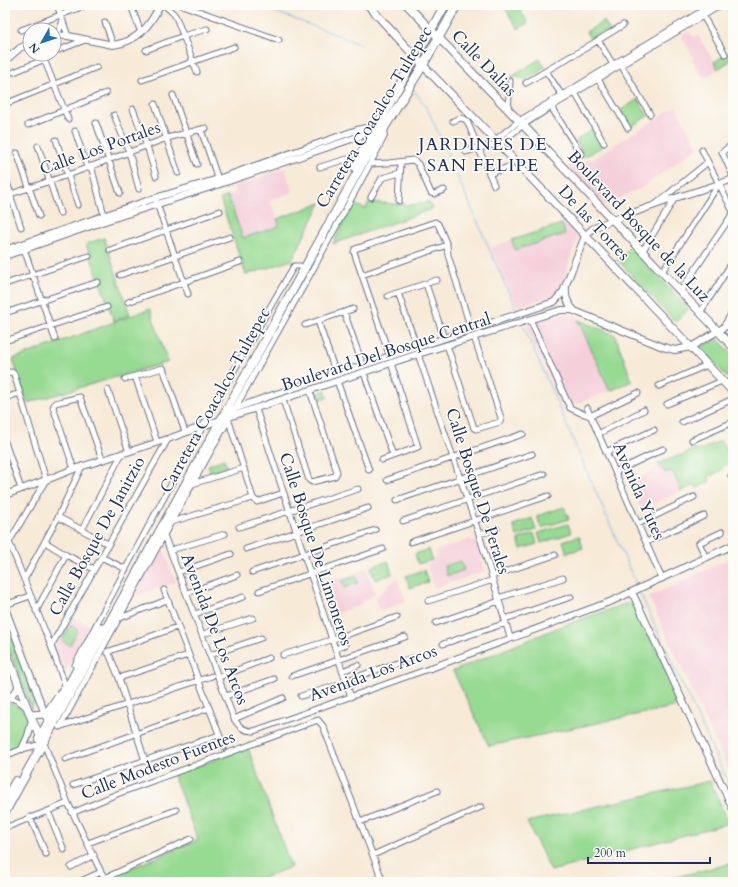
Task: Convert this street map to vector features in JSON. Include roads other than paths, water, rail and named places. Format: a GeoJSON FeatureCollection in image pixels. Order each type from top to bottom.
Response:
{"type":"FeatureCollection","features":[{"type":"Feature","properties":{"kind":"main road","name":"De las Torres"},"geometry":{"type":"LineString","coordinates":[[368,5],[495,143],[733,392]]}},
{"type":"Feature","properties":{"kind":"main road","name":"Calle Dalias"},"geometry":{"type":"LineString","coordinates":[[406,5],[521,123]]}},
{"type":"Feature","properties":{"kind":"main road","name":"Carretera Coacalco-Tultepec"},"geometry":{"type":"LineString","coordinates":[[5,800],[52,722],[362,164],[379,128],[445,5]]}},
{"type":"Feature","properties":{"kind":"main road","name":"Carretera Coacalco-Tultepec"},"geometry":{"type":"LineString","coordinates":[[52,722],[55,709],[220,419],[300,266],[357,162],[423,65],[457,5]]}},
{"type":"Feature","properties":{"kind":"main road","name":"Boulevard Bosque de la Luz"},"geometry":{"type":"LineString","coordinates":[[521,123],[700,313],[720,330],[733,347]]}},
{"type":"Feature","properties":{"kind":"main road"},"geometry":{"type":"LineString","coordinates":[[5,649],[40,742]]}},
{"type":"Feature","properties":{"kind":"main road"},"geometry":{"type":"LineString","coordinates":[[30,715],[52,722]]}},
{"type":"Feature","properties":{"kind":"main road","name":"Carretera Coacalco-Tultepec"},"geometry":{"type":"LineString","coordinates":[[5,812],[40,742]]}},
{"type":"Feature","properties":{"kind":"street"},"geometry":{"type":"LineString","coordinates":[[57,5],[68,36]]}},
{"type":"Feature","properties":{"kind":"street"},"geometry":{"type":"LineString","coordinates":[[21,30],[62,18],[87,5]]}},
{"type":"Feature","properties":{"kind":"street"},"geometry":{"type":"LineString","coordinates":[[131,5],[141,33]]}},
{"type":"Feature","properties":{"kind":"street"},"geometry":{"type":"LineString","coordinates":[[62,36],[113,45],[127,42],[146,28],[154,18],[160,5]]}},
{"type":"Feature","properties":{"kind":"street"},"geometry":{"type":"LineString","coordinates":[[164,5],[176,17],[197,72]]}},
{"type":"Feature","properties":{"kind":"street"},"geometry":{"type":"LineString","coordinates":[[182,5],[279,40]]}},
{"type":"Feature","properties":{"kind":"street"},"geometry":{"type":"LineString","coordinates":[[466,152],[495,143],[521,123],[710,7],[721,5]]}},
{"type":"Feature","properties":{"kind":"street"},"geometry":{"type":"LineString","coordinates":[[727,5],[733,14]]}},
{"type":"Feature","properties":{"kind":"street"},"geometry":{"type":"LineString","coordinates":[[521,123],[598,79],[614,66],[621,66],[703,16],[710,7]]}},
{"type":"Feature","properties":{"kind":"street"},"geometry":{"type":"LineString","coordinates":[[703,16],[725,54]]}},
{"type":"Feature","properties":{"kind":"street"},"geometry":{"type":"LineString","coordinates":[[60,22],[62,18]]}},
{"type":"Feature","properties":{"kind":"street"},"geometry":{"type":"LineString","coordinates":[[105,22],[113,45]]}},
{"type":"Feature","properties":{"kind":"street"},"geometry":{"type":"LineString","coordinates":[[526,83],[623,24]]}},
{"type":"Feature","properties":{"kind":"street"},"geometry":{"type":"LineString","coordinates":[[146,50],[183,36],[207,30]]}},
{"type":"Feature","properties":{"kind":"street"},"geometry":{"type":"LineString","coordinates":[[62,49],[86,40]]}},
{"type":"Feature","properties":{"kind":"street"},"geometry":{"type":"LineString","coordinates":[[598,40],[614,66]]}},
{"type":"Feature","properties":{"kind":"street"},"geometry":{"type":"LineString","coordinates":[[5,60],[22,47]]}},
{"type":"Feature","properties":{"kind":"street"},"geometry":{"type":"LineString","coordinates":[[142,80],[234,47]]}},
{"type":"Feature","properties":{"kind":"street"},"geometry":{"type":"LineString","coordinates":[[14,72],[33,62]]}},
{"type":"Feature","properties":{"kind":"street"},"geometry":{"type":"LineString","coordinates":[[46,62],[68,119]]}},
{"type":"Feature","properties":{"kind":"street"},"geometry":{"type":"LineString","coordinates":[[621,66],[650,114]]}},
{"type":"Feature","properties":{"kind":"street"},"geometry":{"type":"LineString","coordinates":[[10,102],[54,83],[97,67]]}},
{"type":"Feature","properties":{"kind":"street"},"geometry":{"type":"LineString","coordinates":[[546,71],[563,98]]}},
{"type":"Feature","properties":{"kind":"street"},"geometry":{"type":"LineString","coordinates":[[598,79],[628,128]]}},
{"type":"Feature","properties":{"kind":"street"},"geometry":{"type":"LineString","coordinates":[[508,110],[510,81]]}},
{"type":"Feature","properties":{"kind":"street"},"geometry":{"type":"LineString","coordinates":[[575,93],[604,143]]}},
{"type":"Feature","properties":{"kind":"street"},"geometry":{"type":"LineString","coordinates":[[28,125],[106,94]]}},
{"type":"Feature","properties":{"kind":"street"},"geometry":{"type":"LineString","coordinates":[[173,95],[197,164]]}},
{"type":"Feature","properties":{"kind":"street"},"geometry":{"type":"LineString","coordinates":[[155,104],[178,172]]}},
{"type":"Feature","properties":{"kind":"street"},"geometry":{"type":"LineString","coordinates":[[551,107],[581,154]]}},
{"type":"Feature","properties":{"kind":"street"},"geometry":{"type":"LineString","coordinates":[[133,109],[147,146],[156,176]]}},
{"type":"Feature","properties":{"kind":"street"},"geometry":{"type":"LineString","coordinates":[[114,115],[129,152],[139,188]]}},
{"type":"Feature","properties":{"kind":"street"},"geometry":{"type":"LineString","coordinates":[[453,121],[464,118],[494,184]]}},
{"type":"Feature","properties":{"kind":"street"},"geometry":{"type":"LineString","coordinates":[[96,123],[120,193]]}},
{"type":"Feature","properties":{"kind":"street"},"geometry":{"type":"LineString","coordinates":[[234,408],[312,271],[384,137],[379,128]]}},
{"type":"Feature","properties":{"kind":"street"},"geometry":{"type":"LineString","coordinates":[[196,188],[357,130],[379,128]]}},
{"type":"Feature","properties":{"kind":"street"},"geometry":{"type":"LineString","coordinates":[[5,250],[54,236],[379,128]]}},
{"type":"Feature","properties":{"kind":"street","name":"Calle Los Portales"},"geometry":{"type":"LineString","coordinates":[[9,195],[68,175],[167,138],[186,132],[203,129],[218,179]]}},
{"type":"Feature","properties":{"kind":"street"},"geometry":{"type":"LineString","coordinates":[[75,131],[89,167],[104,215]]}},
{"type":"Feature","properties":{"kind":"street"},"geometry":{"type":"LineString","coordinates":[[56,140],[78,205]]}},
{"type":"Feature","properties":{"kind":"street"},"geometry":{"type":"LineString","coordinates":[[733,144],[722,152],[733,176]]}},
{"type":"Feature","properties":{"kind":"street"},"geometry":{"type":"LineString","coordinates":[[38,146],[60,213]]}},
{"type":"Feature","properties":{"kind":"street"},"geometry":{"type":"LineString","coordinates":[[680,292],[733,213],[702,150]]}},
{"type":"Feature","properties":{"kind":"street"},"geometry":{"type":"LineString","coordinates":[[18,153],[39,216]]}},
{"type":"Feature","properties":{"kind":"street"},"geometry":{"type":"LineString","coordinates":[[320,167],[344,159],[357,162]]}},
{"type":"Feature","properties":{"kind":"street"},"geometry":{"type":"LineString","coordinates":[[370,164],[416,161],[432,194],[444,190]]}},
{"type":"Feature","properties":{"kind":"street"},"geometry":{"type":"LineString","coordinates":[[400,162],[400,201]]}},
{"type":"Feature","properties":{"kind":"street"},"geometry":{"type":"LineString","coordinates":[[654,205],[708,162]]}},
{"type":"Feature","properties":{"kind":"street"},"geometry":{"type":"LineString","coordinates":[[489,174],[508,167]]}},
{"type":"Feature","properties":{"kind":"street"},"geometry":{"type":"LineString","coordinates":[[371,197],[382,178],[400,173]]}},
{"type":"Feature","properties":{"kind":"street"},"geometry":{"type":"LineString","coordinates":[[5,177],[9,195],[21,227]]}},
{"type":"Feature","properties":{"kind":"street"},"geometry":{"type":"LineString","coordinates":[[733,179],[654,205],[592,229],[585,236],[566,284],[565,293],[567,301],[578,313],[663,348],[675,350],[691,347],[733,322]]}},
{"type":"Feature","properties":{"kind":"street"},"geometry":{"type":"LineString","coordinates":[[662,272],[719,184]]}},
{"type":"Feature","properties":{"kind":"street"},"geometry":{"type":"LineString","coordinates":[[642,252],[675,198]]}},
{"type":"Feature","properties":{"kind":"street"},"geometry":{"type":"LineString","coordinates":[[54,236],[104,215],[156,201]]}},
{"type":"Feature","properties":{"kind":"street"},"geometry":{"type":"LineString","coordinates":[[156,201],[188,294]]}},
{"type":"Feature","properties":{"kind":"street"},"geometry":{"type":"LineString","coordinates":[[110,250],[220,211]]}},
{"type":"Feature","properties":{"kind":"street"},"geometry":{"type":"LineString","coordinates":[[382,460],[418,447],[391,360],[354,250],[437,222],[447,245],[448,255],[471,329]]}},
{"type":"Feature","properties":{"kind":"street"},"geometry":{"type":"LineString","coordinates":[[120,275],[230,237]]}},
{"type":"Feature","properties":{"kind":"street"},"geometry":{"type":"LineString","coordinates":[[362,275],[447,245]]}},
{"type":"Feature","properties":{"kind":"street"},"geometry":{"type":"LineString","coordinates":[[5,256],[23,246]]}},
{"type":"Feature","properties":{"kind":"street"},"geometry":{"type":"LineString","coordinates":[[23,246],[55,339]]}},
{"type":"Feature","properties":{"kind":"street"},"geometry":{"type":"LineString","coordinates":[[5,284],[89,256]]}},
{"type":"Feature","properties":{"kind":"street"},"geometry":{"type":"LineString","coordinates":[[700,313],[733,261]]}},
{"type":"Feature","properties":{"kind":"street"},"geometry":{"type":"LineString","coordinates":[[128,302],[240,262]]}},
{"type":"Feature","properties":{"kind":"street"},"geometry":{"type":"LineString","coordinates":[[52,722],[65,685],[203,427],[294,266],[300,266]]}},
{"type":"Feature","properties":{"kind":"street"},"geometry":{"type":"LineString","coordinates":[[388,296],[437,280]]}},
{"type":"Feature","properties":{"kind":"street"},"geometry":{"type":"LineString","coordinates":[[5,313],[98,282]]}},
{"type":"Feature","properties":{"kind":"street"},"geometry":{"type":"LineString","coordinates":[[426,284],[444,338]]}},
{"type":"Feature","properties":{"kind":"street","name":"Boulevard Del Bosque Central"},"geometry":{"type":"LineString","coordinates":[[418,351],[444,338],[554,302],[563,292],[566,284]]}},
{"type":"Feature","properties":{"kind":"street","name":"Calle Bosque De Perales"},"geometry":{"type":"LineString","coordinates":[[398,293],[479,534],[510,638]]}},
{"type":"Feature","properties":{"kind":"street"},"geometry":{"type":"LineString","coordinates":[[5,341],[107,307]]}},
{"type":"Feature","properties":{"kind":"street"},"geometry":{"type":"LineString","coordinates":[[306,325],[354,309]]}},
{"type":"Feature","properties":{"kind":"street","name":"Boulevard Del Bosque Central"},"geometry":{"type":"LineString","coordinates":[[220,419],[234,408],[377,361],[391,360],[418,351],[447,345],[561,310],[572,310],[578,313]]}},
{"type":"Feature","properties":{"kind":"street"},"geometry":{"type":"LineString","coordinates":[[720,330],[733,311]]}},
{"type":"Feature","properties":{"kind":"street"},"geometry":{"type":"LineString","coordinates":[[344,312],[363,366]]}},
{"type":"Feature","properties":{"kind":"street"},"geometry":{"type":"LineString","coordinates":[[528,319],[570,408],[590,416],[638,393]]}},
{"type":"Feature","properties":{"kind":"street"},"geometry":{"type":"LineString","coordinates":[[318,321],[336,374]]}},
{"type":"Feature","properties":{"kind":"street"},"geometry":{"type":"LineString","coordinates":[[482,326],[484,333]]}},
{"type":"Feature","properties":{"kind":"street"},"geometry":{"type":"LineString","coordinates":[[447,345],[474,428],[476,429],[500,422],[501,418],[474,337]]}},
{"type":"Feature","properties":{"kind":"street","name":"Boulevard Del Bosque Central"},"geometry":{"type":"LineString","coordinates":[[5,494],[82,466],[203,427],[220,419],[256,409],[379,368],[391,360]]}},
{"type":"Feature","properties":{"kind":"street"},"geometry":{"type":"LineString","coordinates":[[377,361],[379,368]]}},
{"type":"Feature","properties":{"kind":"street"},"geometry":{"type":"LineString","coordinates":[[659,386],[707,365]]}},
{"type":"Feature","properties":{"kind":"street"},"geometry":{"type":"LineString","coordinates":[[125,380],[163,368],[185,432]]}},
{"type":"Feature","properties":{"kind":"street"},"geometry":{"type":"LineString","coordinates":[[5,373],[12,372],[14,374],[46,480],[9,542]]}},
{"type":"Feature","properties":{"kind":"street"},"geometry":{"type":"LineString","coordinates":[[364,373],[393,456]]}},
{"type":"Feature","properties":{"kind":"street"},"geometry":{"type":"LineString","coordinates":[[135,376],[157,442]]}},
{"type":"Feature","properties":{"kind":"street"},"geometry":{"type":"LineString","coordinates":[[337,381],[369,470]]}},
{"type":"Feature","properties":{"kind":"street"},"geometry":{"type":"LineString","coordinates":[[667,404],[722,381]]}},
{"type":"Feature","properties":{"kind":"street"},"geometry":{"type":"LineString","coordinates":[[82,530],[125,453],[108,390]]}},
{"type":"Feature","properties":{"kind":"street"},"geometry":{"type":"LineString","coordinates":[[283,400],[309,480],[312,482],[335,476],[337,472],[310,391]]}},
{"type":"Feature","properties":{"kind":"street"},"geometry":{"type":"LineString","coordinates":[[5,398],[20,393]]}},
{"type":"Feature","properties":{"kind":"street"},"geometry":{"type":"LineString","coordinates":[[74,469],[53,407],[55,403],[80,397],[102,460]]}},
{"type":"Feature","properties":{"kind":"street"},"geometry":{"type":"LineString","coordinates":[[267,397],[269,404]]}},
{"type":"Feature","properties":{"kind":"street"},"geometry":{"type":"LineString","coordinates":[[682,422],[733,399]]}},
{"type":"Feature","properties":{"kind":"street","name":"Avenida Yutes"},"geometry":{"type":"LineString","coordinates":[[587,408],[662,579]]}},
{"type":"Feature","properties":{"kind":"street","name":"Calle Bosque De Limoneros"},"geometry":{"type":"LineString","coordinates":[[256,409],[351,697]]}},
{"type":"Feature","properties":{"kind":"street"},"geometry":{"type":"LineString","coordinates":[[598,434],[644,410]]}},
{"type":"Feature","properties":{"kind":"street"},"geometry":{"type":"LineString","coordinates":[[220,419],[244,468],[253,498],[257,502],[283,493]]}},
{"type":"Feature","properties":{"kind":"street"},"geometry":{"type":"LineString","coordinates":[[52,722],[100,653],[120,618],[170,522],[192,484],[220,419]]}},
{"type":"Feature","properties":{"kind":"street"},"geometry":{"type":"LineString","coordinates":[[692,440],[733,422]]}},
{"type":"Feature","properties":{"kind":"street"},"geometry":{"type":"LineString","coordinates":[[606,452],[654,430]]}},
{"type":"Feature","properties":{"kind":"street"},"geometry":{"type":"LineString","coordinates":[[387,480],[523,434]]}},
{"type":"Feature","properties":{"kind":"street","name":"Calle Bosque De Janitzio"},"geometry":{"type":"LineString","coordinates":[[51,646],[168,439]]}},
{"type":"Feature","properties":{"kind":"street"},"geometry":{"type":"LineString","coordinates":[[5,442],[21,489]]}},
{"type":"Feature","properties":{"kind":"street"},"geometry":{"type":"LineString","coordinates":[[615,472],[663,449]]}},
{"type":"Feature","properties":{"kind":"street"},"geometry":{"type":"LineString","coordinates":[[397,500],[532,454]]}},
{"type":"Feature","properties":{"kind":"street"},"geometry":{"type":"LineString","coordinates":[[24,580],[58,517],[82,466]]}},
{"type":"Feature","properties":{"kind":"street"},"geometry":{"type":"LineString","coordinates":[[192,484],[244,468]]}},
{"type":"Feature","properties":{"kind":"street"},"geometry":{"type":"LineString","coordinates":[[403,522],[544,474]]}},
{"type":"Feature","properties":{"kind":"street"},"geometry":{"type":"LineString","coordinates":[[239,527],[358,489]]}},
{"type":"Feature","properties":{"kind":"street"},"geometry":{"type":"LineString","coordinates":[[411,542],[548,496]]}},
{"type":"Feature","properties":{"kind":"street"},"geometry":{"type":"LineString","coordinates":[[638,524],[694,497]]}},
{"type":"Feature","properties":{"kind":"street"},"geometry":{"type":"LineString","coordinates":[[170,522],[253,498]]}},
{"type":"Feature","properties":{"kind":"street"},"geometry":{"type":"LineString","coordinates":[[246,549],[368,508]]}},
{"type":"Feature","properties":{"kind":"street"},"geometry":{"type":"LineString","coordinates":[[646,542],[704,516]]}},
{"type":"Feature","properties":{"kind":"street"},"geometry":{"type":"LineString","coordinates":[[58,517],[108,544]]}},
{"type":"Feature","properties":{"kind":"street"},"geometry":{"type":"LineString","coordinates":[[479,534],[497,529]]}},
{"type":"Feature","properties":{"kind":"street"},"geometry":{"type":"LineString","coordinates":[[252,572],[375,530]]}},
{"type":"Feature","properties":{"kind":"street"},"geometry":{"type":"LineString","coordinates":[[5,532],[51,646],[65,685]]}},
{"type":"Feature","properties":{"kind":"street"},"geometry":{"type":"LineString","coordinates":[[706,558],[699,543],[722,532]]}},
{"type":"Feature","properties":{"kind":"street"},"geometry":{"type":"LineString","coordinates":[[171,550],[226,534]]}},
{"type":"Feature","properties":{"kind":"street","name":"Avenida De Los Arcos"},"geometry":{"type":"LineString","coordinates":[[164,535],[171,550],[234,719],[244,730]]}},
{"type":"Feature","properties":{"kind":"street"},"geometry":{"type":"LineString","coordinates":[[44,542],[94,569]]}},
{"type":"Feature","properties":{"kind":"street","name":"Avenida Los Arcos"},"geometry":{"type":"LineString","coordinates":[[244,730],[254,731],[351,697],[612,601],[733,545]]}},
{"type":"Feature","properties":{"kind":"street"},"geometry":{"type":"LineString","coordinates":[[259,592],[383,550]]}},
{"type":"Feature","properties":{"kind":"street"},"geometry":{"type":"LineString","coordinates":[[179,572],[231,554]]}},
{"type":"Feature","properties":{"kind":"street"},"geometry":{"type":"LineString","coordinates":[[36,611],[66,555]]}},
{"type":"Feature","properties":{"kind":"street"},"geometry":{"type":"LineString","coordinates":[[428,602],[555,555]]}},
{"type":"Feature","properties":{"kind":"street"},"geometry":{"type":"LineString","coordinates":[[101,557],[126,569]]}},
{"type":"Feature","properties":{"kind":"street"},"geometry":{"type":"LineString","coordinates":[[187,593],[237,575]]}},
{"type":"Feature","properties":{"kind":"street"},"geometry":{"type":"LineString","coordinates":[[436,623],[499,599],[563,578]]}},
{"type":"Feature","properties":{"kind":"street"},"geometry":{"type":"LineString","coordinates":[[164,590],[224,747]]}},
{"type":"Feature","properties":{"kind":"street"},"geometry":{"type":"LineString","coordinates":[[633,591],[733,809]]}},
{"type":"Feature","properties":{"kind":"street"},"geometry":{"type":"LineString","coordinates":[[30,596],[5,606],[52,722]]}},
{"type":"Feature","properties":{"kind":"street"},"geometry":{"type":"LineString","coordinates":[[195,614],[243,597]]}},
{"type":"Feature","properties":{"kind":"street"},"geometry":{"type":"LineString","coordinates":[[443,644],[571,597]]}},
{"type":"Feature","properties":{"kind":"street"},"geometry":{"type":"LineString","coordinates":[[120,618],[167,600]]}},
{"type":"Feature","properties":{"kind":"street"},"geometry":{"type":"LineString","coordinates":[[283,655],[332,640],[397,617]]}},
{"type":"Feature","properties":{"kind":"street"},"geometry":{"type":"LineString","coordinates":[[202,634],[253,618]]}},
{"type":"Feature","properties":{"kind":"street"},"geometry":{"type":"LineString","coordinates":[[100,653],[177,627]]}},
{"type":"Feature","properties":{"kind":"street"},"geometry":{"type":"LineString","coordinates":[[292,676],[405,637]]}},
{"type":"Feature","properties":{"kind":"street"},"geometry":{"type":"LineString","coordinates":[[210,655],[261,638]]}},
{"type":"Feature","properties":{"kind":"street"},"geometry":{"type":"LineString","coordinates":[[335,650],[345,645]]}},
{"type":"Feature","properties":{"kind":"street"},"geometry":{"type":"LineString","coordinates":[[108,651],[119,678],[145,761]]}},
{"type":"Feature","properties":{"kind":"street"},"geometry":{"type":"LineString","coordinates":[[119,678],[188,655]]}},
{"type":"Feature","properties":{"kind":"street"},"geometry":{"type":"LineString","coordinates":[[218,677],[268,658]]}},
{"type":"Feature","properties":{"kind":"street"},"geometry":{"type":"LineString","coordinates":[[301,696],[411,658]]}},
{"type":"Feature","properties":{"kind":"street"},"geometry":{"type":"LineString","coordinates":[[342,671],[358,665]]}},
{"type":"Feature","properties":{"kind":"street"},"geometry":{"type":"LineString","coordinates":[[52,722],[127,705],[212,676]]}},
{"type":"Feature","properties":{"kind":"street"},"geometry":{"type":"LineString","coordinates":[[226,696],[274,679]]}},
{"type":"Feature","properties":{"kind":"street"},"geometry":{"type":"LineString","coordinates":[[6,699],[17,689],[18,682]]}},
{"type":"Feature","properties":{"kind":"street"},"geometry":{"type":"LineString","coordinates":[[234,719],[284,698]]}},
{"type":"Feature","properties":{"kind":"street"},"geometry":{"type":"LineString","coordinates":[[6,699],[16,700],[30,715],[28,736],[22,749]]}},
{"type":"Feature","properties":{"kind":"street"},"geometry":{"type":"LineString","coordinates":[[65,758],[209,708]]}},
{"type":"Feature","properties":{"kind":"street","name":"Calle Modesto Fuentes"},"geometry":{"type":"LineString","coordinates":[[72,813],[117,794],[316,720],[320,721],[323,726],[360,822]]}},
{"type":"Feature","properties":{"kind":"street"},"geometry":{"type":"LineString","coordinates":[[73,785],[219,735]]}},
{"type":"Feature","properties":{"kind":"street"},"geometry":{"type":"LineString","coordinates":[[5,756],[40,742],[72,813],[106,880],[191,839]]}},
{"type":"Feature","properties":{"kind":"street"},"geometry":{"type":"LineString","coordinates":[[383,882],[360,822],[437,791]]}},
{"type":"Feature","properties":{"kind":"street","name":"Calle Modesto Fuentes"},"geometry":{"type":"LineString","coordinates":[[5,826],[10,826],[30,817],[68,804]]}},
{"type":"Feature","properties":{"kind":"street"},"geometry":{"type":"LineString","coordinates":[[373,855],[481,807]]}},
{"type":"Feature","properties":{"kind":"street"},"geometry":{"type":"LineString","coordinates":[[88,843],[176,810]]}},
{"type":"Feature","properties":{"kind":"street"},"geometry":{"type":"LineString","coordinates":[[48,811],[64,850]]}},
{"type":"Feature","properties":{"kind":"street"},"geometry":{"type":"LineString","coordinates":[[30,817],[46,854]]}},
{"type":"Feature","properties":{"kind":"street"},"geometry":{"type":"LineString","coordinates":[[71,867],[94,855]]}},
{"type":"Feature","properties":{"kind":"street"},"geometry":{"type":"LineString","coordinates":[[81,881],[102,872]]}},
{"type":"Feature","properties":{"kind":"waterway"},"geometry":{"type":"LineString","coordinates":[[257,5],[360,45]]}},
{"type":"Feature","properties":{"kind":"waterway"},"geometry":{"type":"LineString","coordinates":[[413,89],[428,110],[517,311]]}},
{"type":"Feature","properties":{"kind":"waterway"},"geometry":{"type":"LineString","coordinates":[[523,325],[637,586]]}},
{"type":"Feature","properties":{"kind":"waterway"},"geometry":{"type":"LineString","coordinates":[[639,591],[733,793]]}},
{"type":"Feature","properties":{"kind":"district","name":"JARDINES DE SAN FELIPE"},"geometry":{"type":"Point","coordinates":[483,154]}}]}
